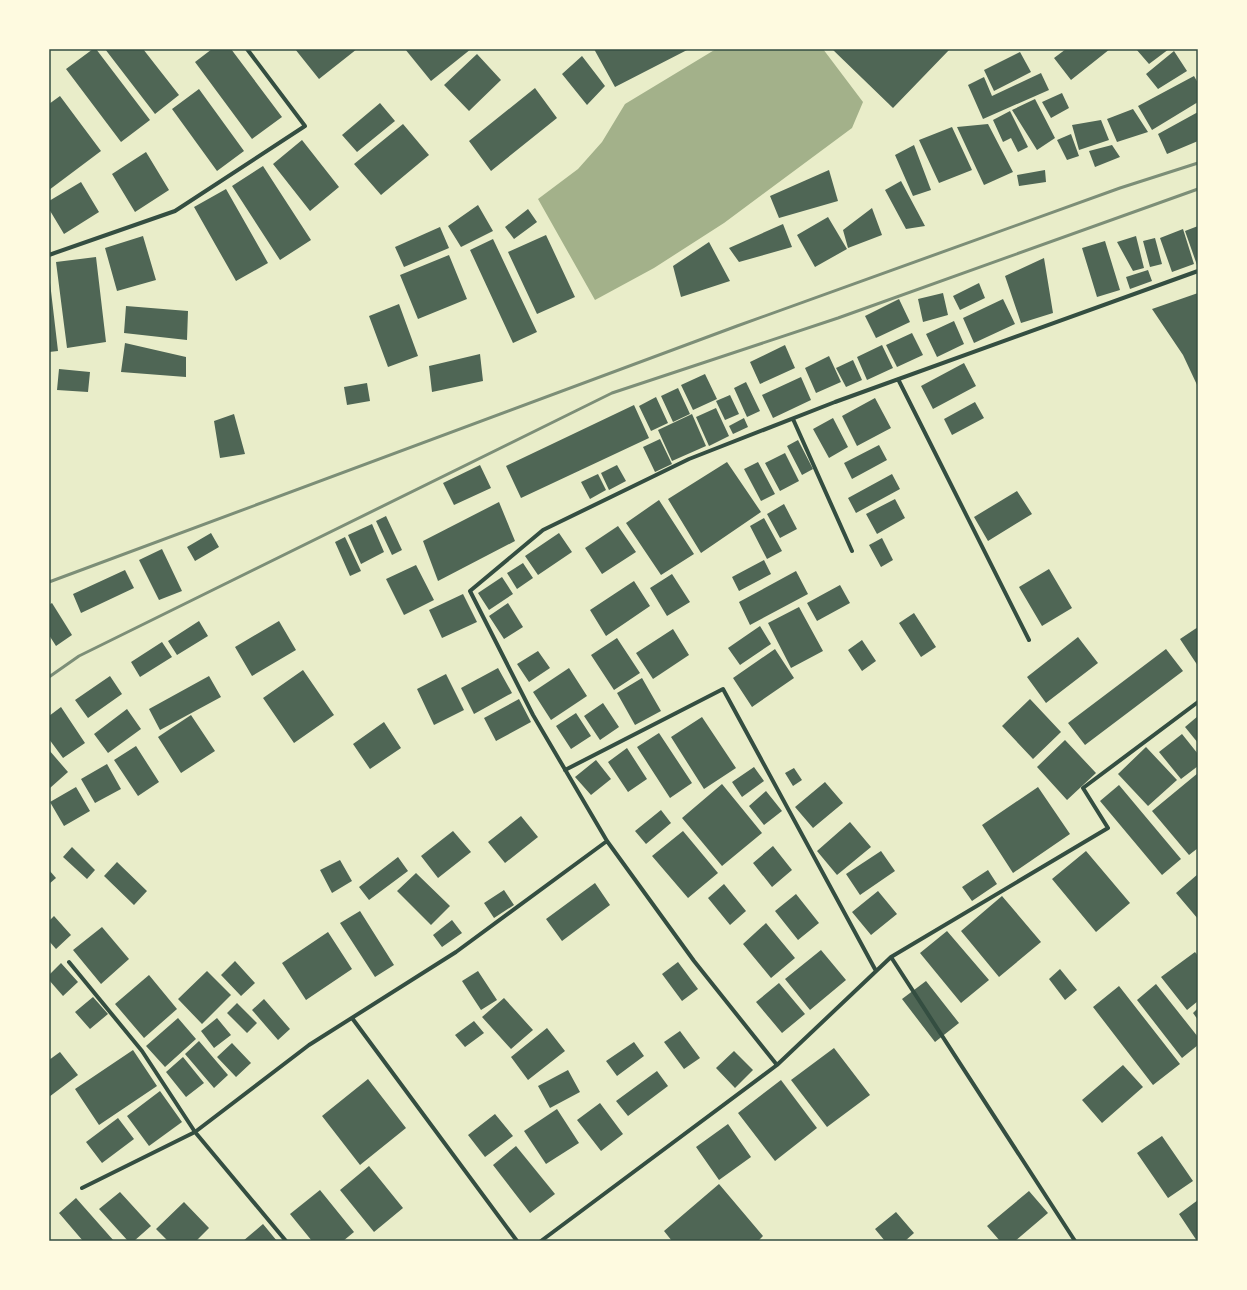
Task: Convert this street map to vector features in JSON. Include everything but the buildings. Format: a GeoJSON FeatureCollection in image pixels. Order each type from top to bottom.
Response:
{"type":"FeatureCollection","features":[{"type":"Feature","properties":{"kind":"street"},"geometry":{"type":"LineString","coordinates":[[49,255],[175,211],[305,126],[247,49]]}},
{"type":"Feature","properties":{"kind":"street"},"geometry":{"type":"LineString","coordinates":[[777,1065],[694,961],[607,841],[533,715],[470,591],[543,530],[689,459],[898,379],[1198,271]]}},
{"type":"Feature","properties":{"kind":"street"},"geometry":{"type":"LineString","coordinates":[[898,379],[1029,640]]}},
{"type":"Feature","properties":{"kind":"street"},"geometry":{"type":"LineString","coordinates":[[793,419],[852,551]]}},
{"type":"Feature","properties":{"kind":"street"},"geometry":{"type":"LineString","coordinates":[[565,770],[723,689],[876,972]]}},
{"type":"Feature","properties":{"kind":"street"},"geometry":{"type":"LineString","coordinates":[[541,1241],[777,1065],[891,957],[1108,828],[1083,788],[1198,702]]}},
{"type":"Feature","properties":{"kind":"street"},"geometry":{"type":"LineString","coordinates":[[82,1188],[195,1132],[309,1045],[456,952],[607,841]]}},
{"type":"Feature","properties":{"kind":"street"},"geometry":{"type":"LineString","coordinates":[[891,957],[1075,1241]]}},
{"type":"Feature","properties":{"kind":"street"},"geometry":{"type":"LineString","coordinates":[[69,962],[142,1051],[195,1132],[286,1241]]}},
{"type":"Feature","properties":{"kind":"street"},"geometry":{"type":"LineString","coordinates":[[352,1018],[517,1241]]}},
{"type":"Feature","properties":{"kind":"shaded area"},"geometry":{"type":"Polygon","coordinates":[[[716,49],[823,49],[863,102],[852,128],[724,223],[654,268],[595,300],[538,199],[578,169],[602,142],[625,104],[716,49]]]}},
{"type":"Feature","properties":{"kind":"railway"},"geometry":{"type":"LineString","coordinates":[[49,582],[737,326],[1120,188],[1198,163]]}},
{"type":"Feature","properties":{"kind":"railway"},"geometry":{"type":"LineString","coordinates":[[49,677],[79,656],[612,393],[838,318],[1198,189]]}}]}
